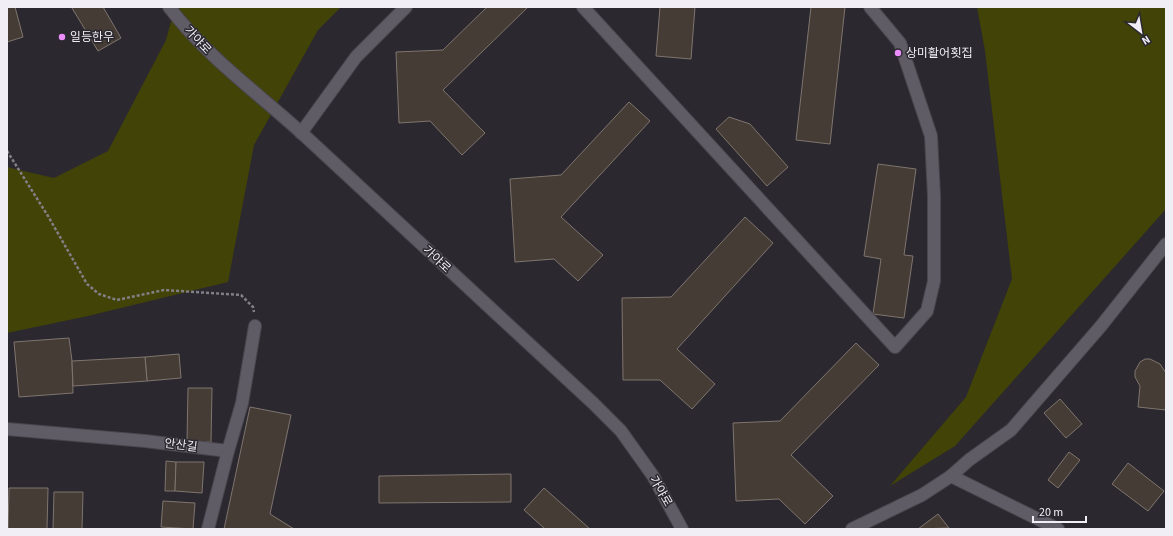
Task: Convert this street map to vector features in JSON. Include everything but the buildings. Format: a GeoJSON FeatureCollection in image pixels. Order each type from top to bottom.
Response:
{"type":"FeatureCollection","features":[{"type":"Feature","properties":{"kind":"street","name":"가야로"},"geometry":{"type":"LineString","coordinates":[[170,7],[183,26],[213,57],[301,133],[593,402],[621,431],[653,476],[682,529]]}},
{"type":"Feature","properties":{"kind":"street"},"geometry":{"type":"LineString","coordinates":[[301,133],[356,57],[406,7]]}},
{"type":"Feature","properties":{"kind":"street"},"geometry":{"type":"LineString","coordinates":[[583,7],[895,347],[927,311],[934,281],[934,196],[931,136],[900,43],[870,7]]}},
{"type":"Feature","properties":{"kind":"street"},"geometry":{"type":"LineString","coordinates":[[852,529],[922,495],[951,476],[969,460],[1011,430],[1101,326],[1166,244]]}},
{"type":"Feature","properties":{"kind":"street"},"geometry":{"type":"LineString","coordinates":[[208,529],[242,403],[255,326]]}},
{"type":"Feature","properties":{"kind":"street","name":"안산길"},"geometry":{"type":"LineString","coordinates":[[7,429],[145,441],[228,451]]}},
{"type":"Feature","properties":{"kind":"street"},"geometry":{"type":"LineString","coordinates":[[951,476],[1058,529]]}},
{"type":"Feature","properties":{"kind":"street"},"geometry":{"type":"LineString","coordinates":[[867,522],[879,529]]}},
{"type":"Feature","properties":{"kind":"path"},"geometry":{"type":"LineString","coordinates":[[7,151],[48,216],[87,284],[99,294],[118,300],[164,290],[241,295],[253,307],[255,326]]}},
{"type":"Feature","properties":{"kind":"shaded area"},"geometry":{"type":"Polygon","coordinates":[[[175,7],[341,7],[318,30],[254,145],[228,282],[88,316],[7,333],[7,167],[54,178],[108,151],[166,40],[175,7]]]}},
{"type":"Feature","properties":{"kind":"shaded area"},"geometry":{"type":"Polygon","coordinates":[[[977,7],[1166,7],[1166,209],[955,446],[890,486],[966,397],[1012,279],[985,51],[977,7]]]}},
{"type":"Feature","properties":{"kind":"place","name":"일등한우"},"geometry":{"type":"Point","coordinates":[62,37]}},
{"type":"Feature","properties":{"kind":"place","name":"상미활어횟집"},"geometry":{"type":"Point","coordinates":[898,53]}}]}
